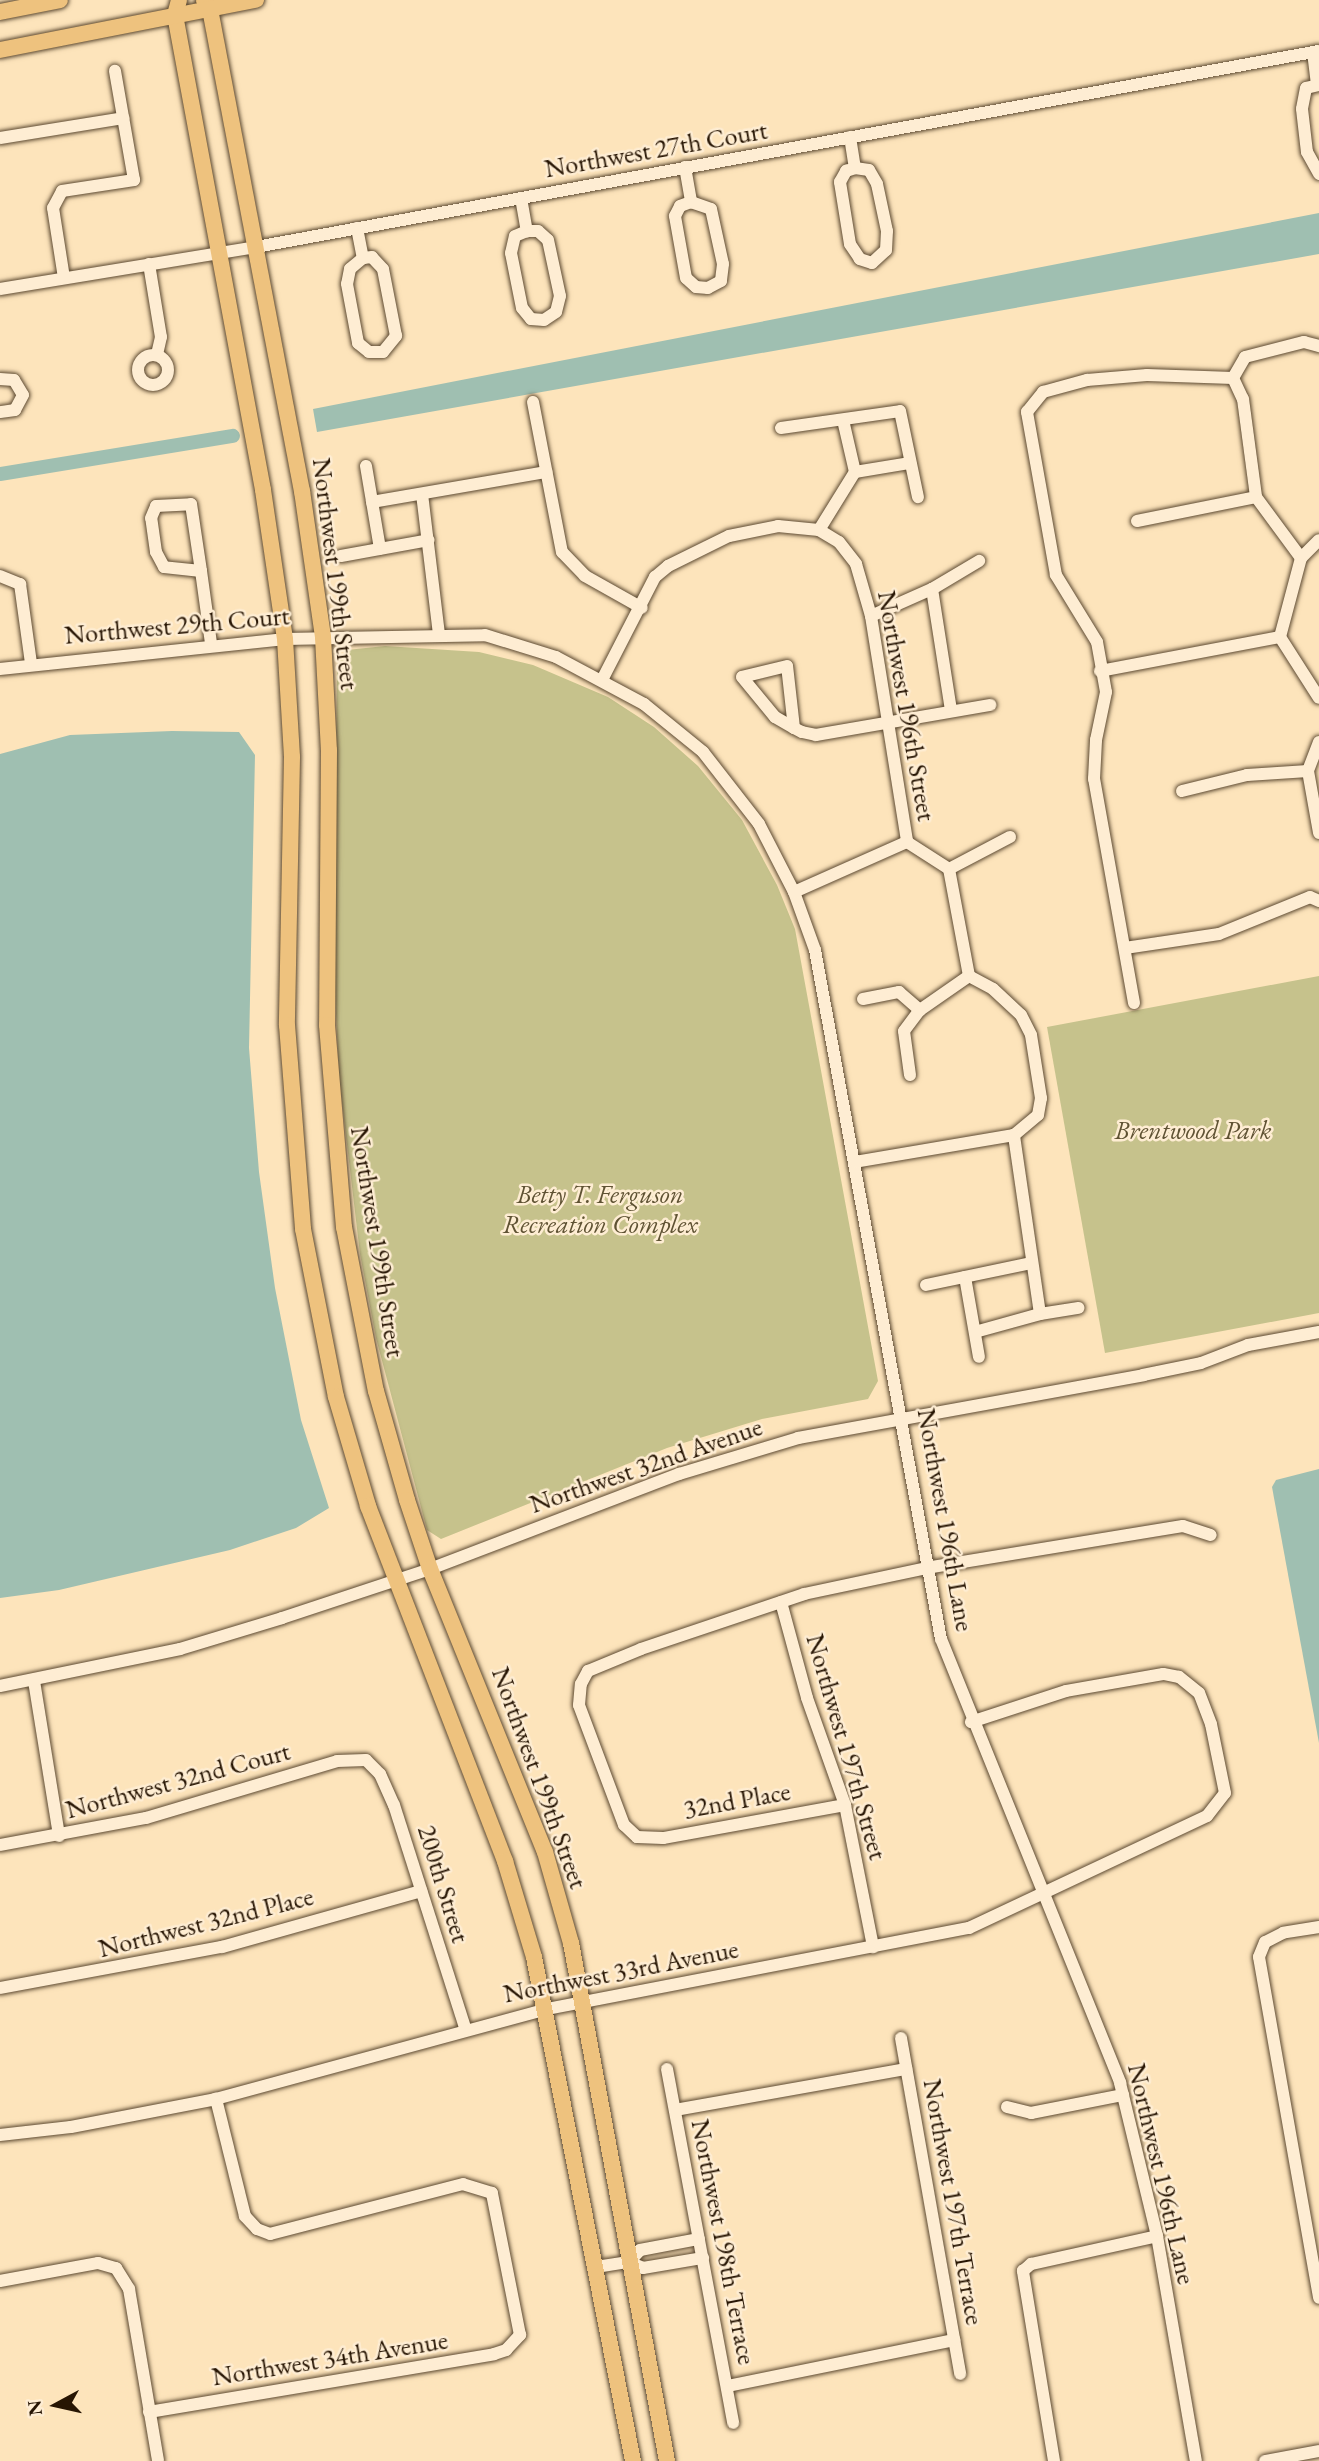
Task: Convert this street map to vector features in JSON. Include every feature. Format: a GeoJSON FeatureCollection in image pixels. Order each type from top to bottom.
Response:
{"type":"FeatureCollection","features":[{"type":"Feature","properties":{"kind":"main road"},"geometry":{"type":"LineString","coordinates":[[0,12],[60,0]]}},
{"type":"Feature","properties":{"kind":"main road"},"geometry":{"type":"LineString","coordinates":[[0,50],[177,7],[256,0]]}},
{"type":"Feature","properties":{"kind":"main road","name":"Northwest 199th Street"},"geometry":{"type":"LineString","coordinates":[[207,4],[302,491],[323,637],[329,750],[327,1025],[344,1227],[376,1391],[430,1569],[545,1852],[571,1943],[667,2461]]}},
{"type":"Feature","properties":{"kind":"main road"},"geometry":{"type":"LineString","coordinates":[[177,7],[285,639],[292,757],[287,1025],[303,1229],[336,1397],[394,1581],[505,1861],[547,2009],[633,2461]]}},
{"type":"Feature","properties":{"kind":"street","name":"Northwest 27th Court"},"geometry":{"type":"LineString","coordinates":[[0,289],[256,247],[1316,51]]}},
{"type":"Feature","properties":{"kind":"street"},"geometry":{"type":"LineString","coordinates":[[1316,51],[1318,85],[1306,88],[1302,109],[1307,152],[1319,174]]}},
{"type":"Feature","properties":{"kind":"street"},"geometry":{"type":"LineString","coordinates":[[64,278],[53,208],[62,191],[134,180],[115,71]]}},
{"type":"Feature","properties":{"kind":"street"},"geometry":{"type":"LineString","coordinates":[[0,138],[123,118]]}},
{"type":"Feature","properties":{"kind":"street"},"geometry":{"type":"LineString","coordinates":[[850,137],[855,168]]}},
{"type":"Feature","properties":{"kind":"street"},"geometry":{"type":"LineString","coordinates":[[685,167],[691,202]]}},
{"type":"Feature","properties":{"kind":"street"},"geometry":{"type":"LineString","coordinates":[[855,168],[873,175],[887,231],[886,250],[872,263],[853,252],[848,233],[840,183],[846,171],[855,168]]}},
{"type":"Feature","properties":{"kind":"street"},"geometry":{"type":"LineString","coordinates":[[521,198],[527,231]]}},
{"type":"Feature","properties":{"kind":"street"},"geometry":{"type":"LineString","coordinates":[[691,202],[711,209],[723,264],[721,281],[708,288],[691,284],[684,267],[676,216],[680,206],[691,202]]}},
{"type":"Feature","properties":{"kind":"street"},"geometry":{"type":"LineString","coordinates":[[357,228],[363,258]]}},
{"type":"Feature","properties":{"kind":"street"},"geometry":{"type":"LineString","coordinates":[[527,231],[538,231],[548,240],[560,296],[556,312],[544,320],[531,319],[522,308],[511,253],[515,236],[527,231]]}},
{"type":"Feature","properties":{"kind":"street"},"geometry":{"type":"LineString","coordinates":[[372,257],[383,269],[396,336],[383,352],[369,352],[358,343],[348,276],[354,261],[363,258],[372,257]]}},
{"type":"Feature","properties":{"kind":"street"},"geometry":{"type":"LineString","coordinates":[[149,264],[161,337],[157,355]]}},
{"type":"Feature","properties":{"kind":"street"},"geometry":{"type":"LineString","coordinates":[[1233,378],[1245,357],[1304,342],[1319,346]]}},
{"type":"Feature","properties":{"kind":"street"},"geometry":{"type":"LineString","coordinates":[[1134,1003],[1094,779],[1096,740],[1106,692],[1100,671],[1097,642],[1056,575],[1027,412],[1031,403],[1043,392],[1087,380],[1147,375],[1233,378]]}},
{"type":"Feature","properties":{"kind":"street"},"geometry":{"type":"LineString","coordinates":[[1233,378],[1243,399],[1256,497],[1301,558]]}},
{"type":"Feature","properties":{"kind":"street"},"geometry":{"type":"LineString","coordinates":[[0,379],[14,380],[23,395],[15,410],[0,412]]}},
{"type":"Feature","properties":{"kind":"street"},"geometry":{"type":"LineString","coordinates":[[533,402],[562,552],[585,576],[642,608]]}},
{"type":"Feature","properties":{"kind":"street"},"geometry":{"type":"LineString","coordinates":[[780,428],[900,411],[918,497]]}},
{"type":"Feature","properties":{"kind":"street"},"geometry":{"type":"LineString","coordinates":[[601,680],[642,608],[654,577],[668,566],[729,536],[778,526],[819,530],[855,472],[843,420]]}},
{"type":"Feature","properties":{"kind":"street"},"geometry":{"type":"LineString","coordinates":[[855,472],[911,463]]}},
{"type":"Feature","properties":{"kind":"street"},"geometry":{"type":"LineString","coordinates":[[366,466],[380,549]]}},
{"type":"Feature","properties":{"kind":"street"},"geometry":{"type":"LineString","coordinates":[[372,502],[545,472]]}},
{"type":"Feature","properties":{"kind":"street"},"geometry":{"type":"LineString","coordinates":[[422,494],[439,634]]}},
{"type":"Feature","properties":{"kind":"street"},"geometry":{"type":"LineString","coordinates":[[1137,521],[1256,497]]}},
{"type":"Feature","properties":{"kind":"street"},"geometry":{"type":"LineString","coordinates":[[201,571],[164,567],[156,551],[151,518],[156,506],[191,504],[201,571],[211,644]]}},
{"type":"Feature","properties":{"kind":"street","name":"Northwest 196th Street"},"geometry":{"type":"LineString","coordinates":[[819,530],[839,542],[856,564],[871,616],[907,842],[949,869]]}},
{"type":"Feature","properties":{"kind":"street"},"geometry":{"type":"LineString","coordinates":[[341,556],[429,540]]}},
{"type":"Feature","properties":{"kind":"street"},"geometry":{"type":"LineString","coordinates":[[1319,540],[1301,558],[1280,637],[1319,698]]}},
{"type":"Feature","properties":{"kind":"street"},"geometry":{"type":"LineString","coordinates":[[871,616],[932,589],[979,561]]}},
{"type":"Feature","properties":{"kind":"street"},"geometry":{"type":"LineString","coordinates":[[0,576],[20,584],[32,663]]}},
{"type":"Feature","properties":{"kind":"street"},"geometry":{"type":"LineString","coordinates":[[932,589],[951,711]]}},
{"type":"Feature","properties":{"kind":"street","name":"Northwest 29th Court"},"geometry":{"type":"LineString","coordinates":[[0,669],[32,663],[211,644],[439,634],[485,635],[556,657],[601,680]]}},
{"type":"Feature","properties":{"kind":"street"},"geometry":{"type":"LineString","coordinates":[[1100,671],[1280,637]]}},
{"type":"Feature","properties":{"kind":"street"},"geometry":{"type":"LineString","coordinates":[[794,728],[787,666],[742,677],[775,717],[794,728],[816,735],[990,705]]}},
{"type":"Feature","properties":{"kind":"street","name":"Northwest 196th Lane"},"geometry":{"type":"LineString","coordinates":[[601,680],[644,704],[702,752],[759,824],[794,892],[815,950],[904,1417],[926,1569],[941,1639],[971,1723],[1006,1792],[1123,2095],[1157,2236],[1196,2461]]}},
{"type":"Feature","properties":{"kind":"street"},"geometry":{"type":"LineString","coordinates":[[1319,742],[1308,771],[1319,833]]}},
{"type":"Feature","properties":{"kind":"street"},"geometry":{"type":"LineString","coordinates":[[1182,791],[1247,775],[1308,771]]}},
{"type":"Feature","properties":{"kind":"street"},"geometry":{"type":"LineString","coordinates":[[969,976],[949,869],[1010,837]]}},
{"type":"Feature","properties":{"kind":"street"},"geometry":{"type":"LineString","coordinates":[[794,892],[907,842]]}},
{"type":"Feature","properties":{"kind":"street"},"geometry":{"type":"LineString","coordinates":[[1125,948],[1219,934],[1310,897],[1319,901]]}},
{"type":"Feature","properties":{"kind":"street"},"geometry":{"type":"LineString","coordinates":[[910,1075],[904,1031],[920,1010],[969,976]]}},
{"type":"Feature","properties":{"kind":"street"},"geometry":{"type":"LineString","coordinates":[[855,1162],[1014,1135],[1038,1115],[1041,1098],[1031,1035],[1021,1015],[993,989],[969,976]]}},
{"type":"Feature","properties":{"kind":"street"},"geometry":{"type":"LineString","coordinates":[[863,999],[899,992],[920,1010]]}},
{"type":"Feature","properties":{"kind":"street"},"geometry":{"type":"LineString","coordinates":[[1014,1135],[1040,1314]]}},
{"type":"Feature","properties":{"kind":"street"},"geometry":{"type":"LineString","coordinates":[[926,1285],[1031,1263]]}},
{"type":"Feature","properties":{"kind":"street"},"geometry":{"type":"LineString","coordinates":[[965,1277],[979,1357]]}},
{"type":"Feature","properties":{"kind":"street"},"geometry":{"type":"LineString","coordinates":[[975,1332],[1040,1314],[1079,1308]]}},
{"type":"Feature","properties":{"kind":"street","name":"Northwest 32nd Avenue"},"geometry":{"type":"LineString","coordinates":[[0,1686],[180,1649],[430,1569],[736,1455],[904,1417],[1201,1363],[1248,1345],[1319,1332]]}},
{"type":"Feature","properties":{"kind":"street"},"geometry":{"type":"LineString","coordinates":[[781,1602],[926,1569],[1183,1526],[1212,1535]]}},
{"type":"Feature","properties":{"kind":"street","name":"32nd Place"},"geometry":{"type":"LineString","coordinates":[[781,1602],[741,1612],[588,1671],[580,1684],[584,1717],[624,1825],[637,1838],[663,1838],[845,1805]]}},
{"type":"Feature","properties":{"kind":"street","name":"Northwest 197th Street"},"geometry":{"type":"LineString","coordinates":[[781,1602],[807,1698],[845,1805],[873,1947]]}},
{"type":"Feature","properties":{"kind":"street","name":"Northwest 33rd Avenue"},"geometry":{"type":"LineString","coordinates":[[0,2135],[71,2127],[216,2099],[465,2028],[582,2001],[969,1928],[1207,1816],[1225,1793],[1211,1724],[1190,1683],[1163,1674],[1066,1691],[971,1723]]}},
{"type":"Feature","properties":{"kind":"street"},"geometry":{"type":"LineString","coordinates":[[34,1681],[59,1836]]}},
{"type":"Feature","properties":{"kind":"street","name":"Northwest 32nd Court"},"geometry":{"type":"LineString","coordinates":[[0,1845],[59,1836],[219,1799],[337,1761],[366,1760]]}},
{"type":"Feature","properties":{"kind":"street","name":"200th Street"},"geometry":{"type":"LineString","coordinates":[[366,1760],[380,1774],[394,1805],[465,2028]]}},
{"type":"Feature","properties":{"kind":"street","name":"Northwest 32nd Place"},"geometry":{"type":"LineString","coordinates":[[0,1988],[222,1947],[421,1891]]}},
{"type":"Feature","properties":{"kind":"street"},"geometry":{"type":"LineString","coordinates":[[1319,1927],[1283,1933],[1265,1942],[1258,1957],[1319,2298]]}},
{"type":"Feature","properties":{"kind":"street","name":"Northwest 197th Terrace"},"geometry":{"type":"LineString","coordinates":[[901,2038],[960,2374]]}},
{"type":"Feature","properties":{"kind":"street","name":"Northwest 198th Terrace"},"geometry":{"type":"LineString","coordinates":[[667,2069],[733,2423]]}},
{"type":"Feature","properties":{"kind":"street"},"geometry":{"type":"LineString","coordinates":[[675,2110],[906,2069]]}},
{"type":"Feature","properties":{"kind":"street"},"geometry":{"type":"LineString","coordinates":[[1006,2107],[1031,2113],[1123,2095]]}},
{"type":"Feature","properties":{"kind":"street","name":"Northwest 34th Avenue"},"geometry":{"type":"LineString","coordinates":[[149,2412],[494,2354],[514,2342],[521,2323],[497,2204],[485,2189],[463,2184],[288,2233],[270,2234],[257,2229],[245,2216],[216,2099]]}},
{"type":"Feature","properties":{"kind":"street"},"geometry":{"type":"LineString","coordinates":[[1054,2461],[1023,2271],[1031,2264],[1157,2236]]}},
{"type":"Feature","properties":{"kind":"street"},"geometry":{"type":"LineString","coordinates":[[629,2262],[640,2250],[699,2239]]}},
{"type":"Feature","properties":{"kind":"street"},"geometry":{"type":"LineString","coordinates":[[596,2267],[629,2262],[643,2268],[702,2258]]}},
{"type":"Feature","properties":{"kind":"street"},"geometry":{"type":"LineString","coordinates":[[0,2281],[98,2263],[116,2268],[129,2289],[158,2461]]}},
{"type":"Feature","properties":{"kind":"street"},"geometry":{"type":"LineString","coordinates":[[728,2386],[954,2340]]}},
{"type":"Feature","properties":{"kind":"street"},"geometry":{"type":"LineString","coordinates":[[1265,2461],[1319,2451]]}},
{"type":"Feature","properties":{"kind":"green space","name":"Betty T. Ferguson Recreation Complex"},"geometry":{"type":"Polygon","coordinates":[[[385,646],[479,652],[533,665],[608,697],[654,727],[698,766],[742,820],[777,885],[795,929],[878,1381],[868,1399],[762,1419],[667,1448],[441,1539],[427,1530],[376,1338],[360,1254],[339,1077],[334,971],[337,664],[347,650],[385,646]]]}},
{"type":"Feature","properties":{"kind":"green space","name":"Brentwood Park"},"geometry":{"type":"Polygon","coordinates":[[[1319,976],[1319,1313],[1105,1353],[1047,1027],[1319,976]]]}},
{"type":"Feature","properties":{"kind":"shaded area"},"geometry":{"type":"Polygon","coordinates":[[[1319,213],[1319,254],[317,432],[313,409],[1319,213]]]}},
{"type":"Feature","properties":{"kind":"shaded area"},"geometry":{"type":"Polygon","coordinates":[[[172,731],[239,732],[255,755],[249,1048],[259,1172],[275,1288],[301,1420],[329,1508],[296,1528],[230,1550],[59,1590],[0,1598],[0,754],[70,735],[172,731]]]}},
{"type":"Feature","properties":{"kind":"shaded area"},"geometry":{"type":"Polygon","coordinates":[[[1319,1469],[1319,1743],[1272,1487],[1276,1480],[1319,1469]]]}},
{"type":"Feature","properties":{"kind":"waterway"},"geometry":{"type":"LineString","coordinates":[[0,474],[233,436]]}}]}
